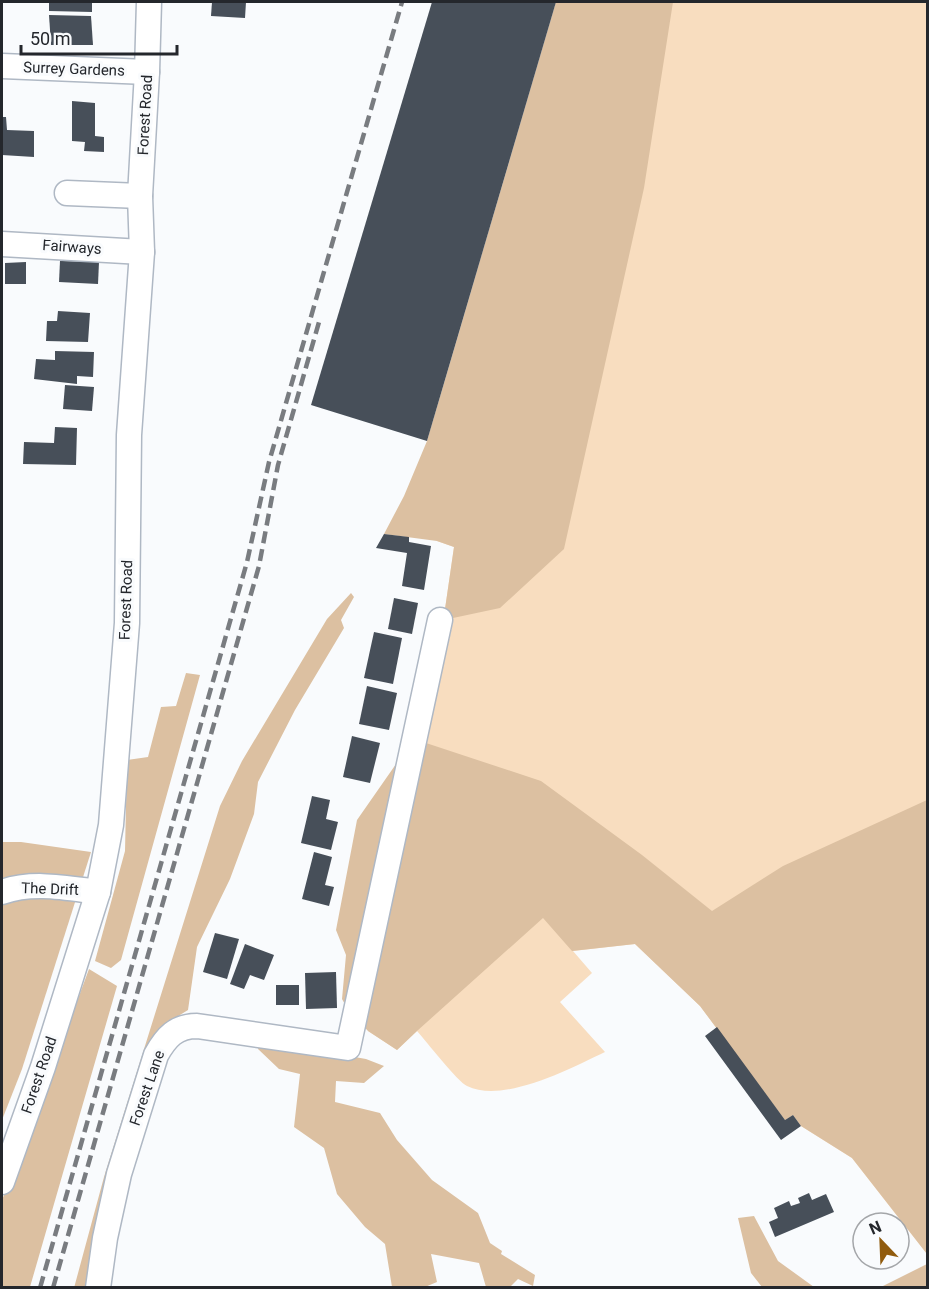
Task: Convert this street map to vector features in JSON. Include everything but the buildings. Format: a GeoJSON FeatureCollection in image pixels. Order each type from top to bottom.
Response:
{"type":"FeatureCollection","features":[{"type":"Feature","properties":{"kind":"street","name":"Forest Road"},"geometry":{"type":"LineString","coordinates":[[2,1182],[43,1067],[98,892],[111,825],[127,623],[129,435],[142,252],[140,196],[149,2]]}},
{"type":"Feature","properties":{"kind":"street","name":"Surrey Gardens"},"geometry":{"type":"LineString","coordinates":[[2,66],[147,72]]}},
{"type":"Feature","properties":{"kind":"street"},"geometry":{"type":"LineString","coordinates":[[67,193],[140,196]]}},
{"type":"Feature","properties":{"kind":"street","name":"Fairways"},"geometry":{"type":"LineString","coordinates":[[2,244],[142,252]]}},
{"type":"Feature","properties":{"kind":"street","name":"Forest Lane"},"geometry":{"type":"LineString","coordinates":[[98,1287],[105,1238],[119,1174],[156,1055],[163,1041],[175,1030],[186,1026],[197,1026],[348,1048],[440,620]]}},
{"type":"Feature","properties":{"kind":"street","name":"The Drift"},"geometry":{"type":"LineString","coordinates":[[2,892],[18,886],[98,892]]}},
{"type":"Feature","properties":{"kind":"shaded area"},"geometry":{"type":"Polygon","coordinates":[[[556,2],[927,2],[927,1254],[911,1234],[911,1211],[893,1211],[852,1158],[801,1126],[793,1115],[785,1120],[700,1006],[635,944],[573,951],[592,973],[560,1002],[605,1052],[537,1082],[499,1091],[467,1086],[417,1031],[397,1050],[368,1031],[403,754],[426,743],[453,622],[453,618],[445,609],[454,547],[437,541],[556,2]]]}},
{"type":"Feature","properties":{"kind":"shaded area"},"geometry":{"type":"Polygon","coordinates":[[[556,2],[673,2],[644,188],[564,549],[500,608],[453,618],[445,609],[454,547],[437,541],[384,534],[404,496],[427,441],[556,2]]]}},
{"type":"Feature","properties":{"kind":"shaded area"},"geometry":{"type":"Polygon","coordinates":[[[351,593],[354,597],[341,620],[344,628],[295,710],[258,782],[254,814],[230,879],[197,947],[188,1010],[167,1023],[91,1287],[74,1288],[104,1177],[220,806],[242,761],[327,619],[351,593]]]}},
{"type":"Feature","properties":{"kind":"shaded area"},"geometry":{"type":"Polygon","coordinates":[[[186,673],[200,675],[121,960],[111,968],[95,961],[125,851],[127,760],[148,757],[161,707],[176,706],[186,673]]]}},
{"type":"Feature","properties":{"kind":"shaded area"},"geometry":{"type":"Polygon","coordinates":[[[426,743],[541,781],[642,855],[712,911],[783,866],[927,800],[927,1254],[911,1234],[911,1211],[893,1211],[852,1158],[801,1126],[793,1115],[785,1120],[700,1006],[635,944],[572,951],[543,918],[397,1050],[368,1031],[348,1010],[342,999],[346,955],[336,930],[357,820],[403,754],[426,743]]]}},
{"type":"Feature","properties":{"kind":"shaded area"},"geometry":{"type":"Polygon","coordinates":[[[2,842],[21,842],[91,852],[22,1069],[2,1120],[2,842]]]}},
{"type":"Feature","properties":{"kind":"shaded area"},"geometry":{"type":"Polygon","coordinates":[[[89,969],[117,986],[30,1287],[2,1288],[2,1200],[89,969]]]}},
{"type":"Feature","properties":{"kind":"shaded area"},"geometry":{"type":"Polygon","coordinates":[[[258,1040],[366,1059],[384,1066],[364,1083],[336,1081],[335,1102],[380,1113],[397,1140],[432,1180],[478,1213],[490,1243],[502,1251],[501,1254],[535,1275],[533,1286],[518,1279],[510,1287],[486,1287],[479,1263],[431,1254],[437,1282],[425,1287],[392,1287],[385,1244],[365,1227],[337,1194],[324,1148],[294,1127],[300,1074],[279,1069],[258,1049],[258,1040]]]}},
{"type":"Feature","properties":{"kind":"shaded area"},"geometry":{"type":"Polygon","coordinates":[[[754,1216],[778,1261],[814,1287],[762,1287],[751,1273],[738,1218],[754,1216]]]}},
{"type":"Feature","properties":{"kind":"shaded area"},"geometry":{"type":"Polygon","coordinates":[[[927,1264],[927,1287],[881,1287],[927,1264]]]}},
{"type":"Feature","properties":{"kind":"railway"},"geometry":{"type":"LineString","coordinates":[[40,1288],[247,562],[269,462],[402,2]]}},
{"type":"Feature","properties":{"kind":"railway"},"geometry":{"type":"LineString","coordinates":[[53,1288],[259,566],[278,465],[319,322]]}}]}
